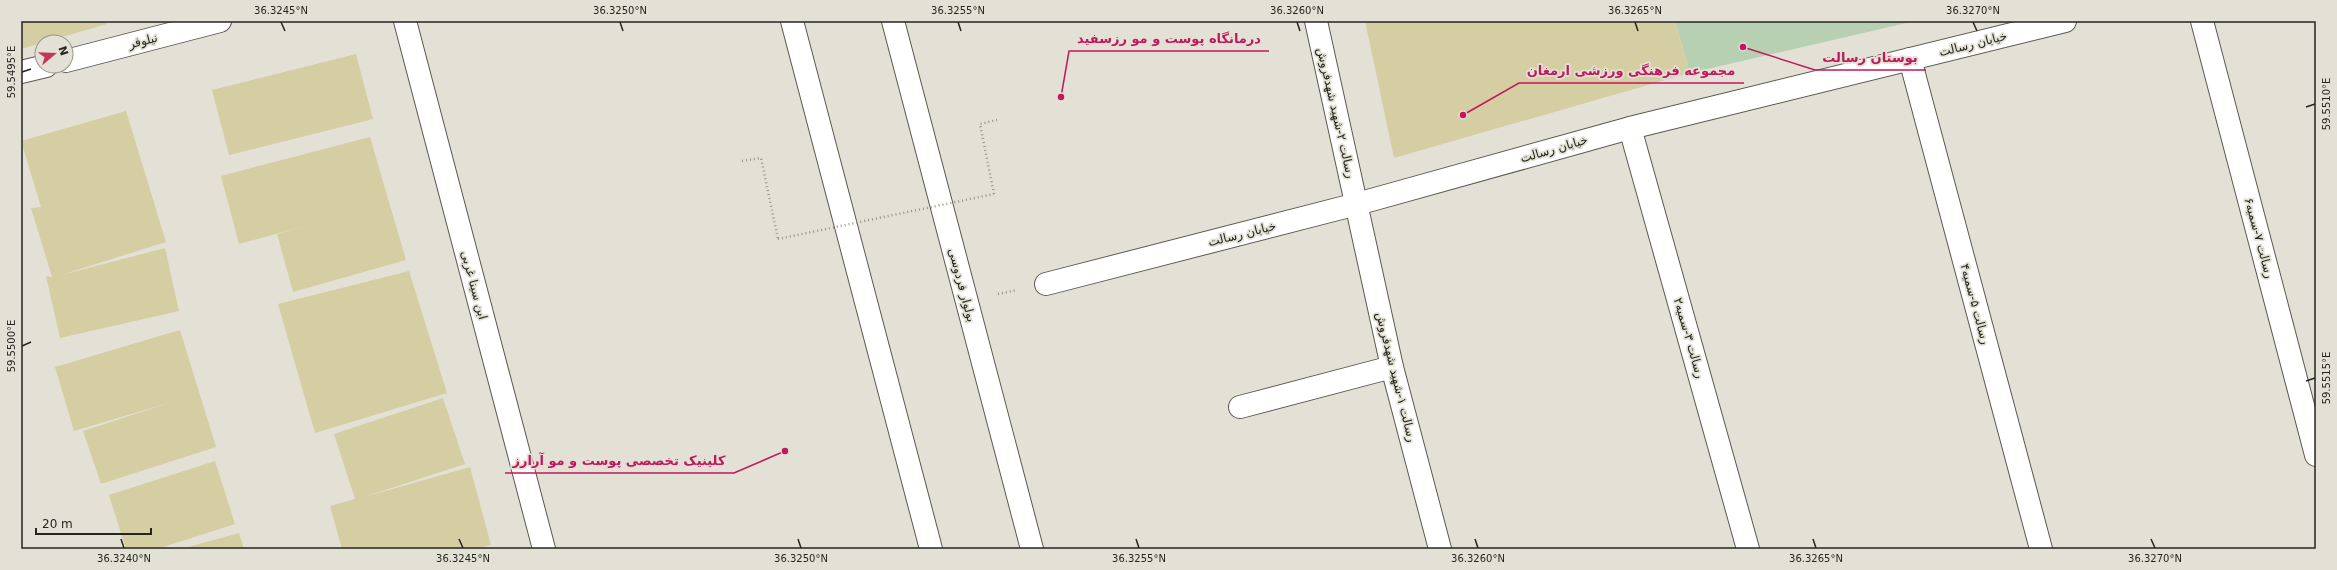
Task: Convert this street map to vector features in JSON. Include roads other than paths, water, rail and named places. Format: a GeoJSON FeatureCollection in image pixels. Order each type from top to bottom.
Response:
{"type":"FeatureCollection","features":[{"type":"Feature","properties":{"kind":"street","name":"نیلوفر"},"geometry":{"type":"LineString","coordinates":[[74,59],[220,21]]}},
{"type":"Feature","properties":{"kind":"street","name":"ابن سینا غربی"},"geometry":{"type":"LineString","coordinates":[[405,21],[544,549]]}},
{"type":"Feature","properties":{"kind":"street"},"geometry":{"type":"LineString","coordinates":[[792,21],[931,549]]}},
{"type":"Feature","properties":{"kind":"street","name":"بولوار فردوسی"},"geometry":{"type":"LineString","coordinates":[[893,21],[1032,549]]}},
{"type":"Feature","properties":{"kind":"street","name":"رسالت ۲-شهید شهدفروش"},"geometry":{"type":"LineString","coordinates":[[1316,21],[1357,204]]}},
{"type":"Feature","properties":{"kind":"street","name":"خیابان رسالت"},"geometry":{"type":"LineString","coordinates":[[1046,284],[1357,204],[1630,128],[2065,21]]}},
{"type":"Feature","properties":{"kind":"street","name":"رسالت ۷-سمیه۶"},"geometry":{"type":"LineString","coordinates":[[2202,21],[2316,455]]}},
{"type":"Feature","properties":{"kind":"street","name":"رسالت ۵-سمیه۴"},"geometry":{"type":"LineString","coordinates":[[1910,59],[2041,549]]}},
{"type":"Feature","properties":{"kind":"street"},"geometry":{"type":"LineString","coordinates":[[21,72],[34,69]]}},
{"type":"Feature","properties":{"kind":"street","name":"رسالت ۳-سمیه۲"},"geometry":{"type":"LineString","coordinates":[[1630,128],[1748,549]]}},
{"type":"Feature","properties":{"kind":"street","name":"رسالت ۱-شهید شهدفروش"},"geometry":{"type":"LineString","coordinates":[[1357,204],[1392,366],[1440,549]]}},
{"type":"Feature","properties":{"kind":"street"},"geometry":{"type":"LineString","coordinates":[[1240,407],[1392,366]]}},
{"type":"Feature","properties":{"kind":"place","name":"بوستان رسالت"},"geometry":{"type":"Point","coordinates":[1743,47]}},
{"type":"Feature","properties":{"kind":"place","name":"درمانگاه پوست و مو رزسفید"},"geometry":{"type":"Point","coordinates":[1061,97]}},
{"type":"Feature","properties":{"kind":"place","name":"مجموعه فرهنگی ورزشی ارمغان"},"geometry":{"type":"Point","coordinates":[1463,115]}},
{"type":"Feature","properties":{"kind":"place","name":"کلینیک تخصصی پوست و مو آرارز"},"geometry":{"type":"Point","coordinates":[785,451]}}]}
